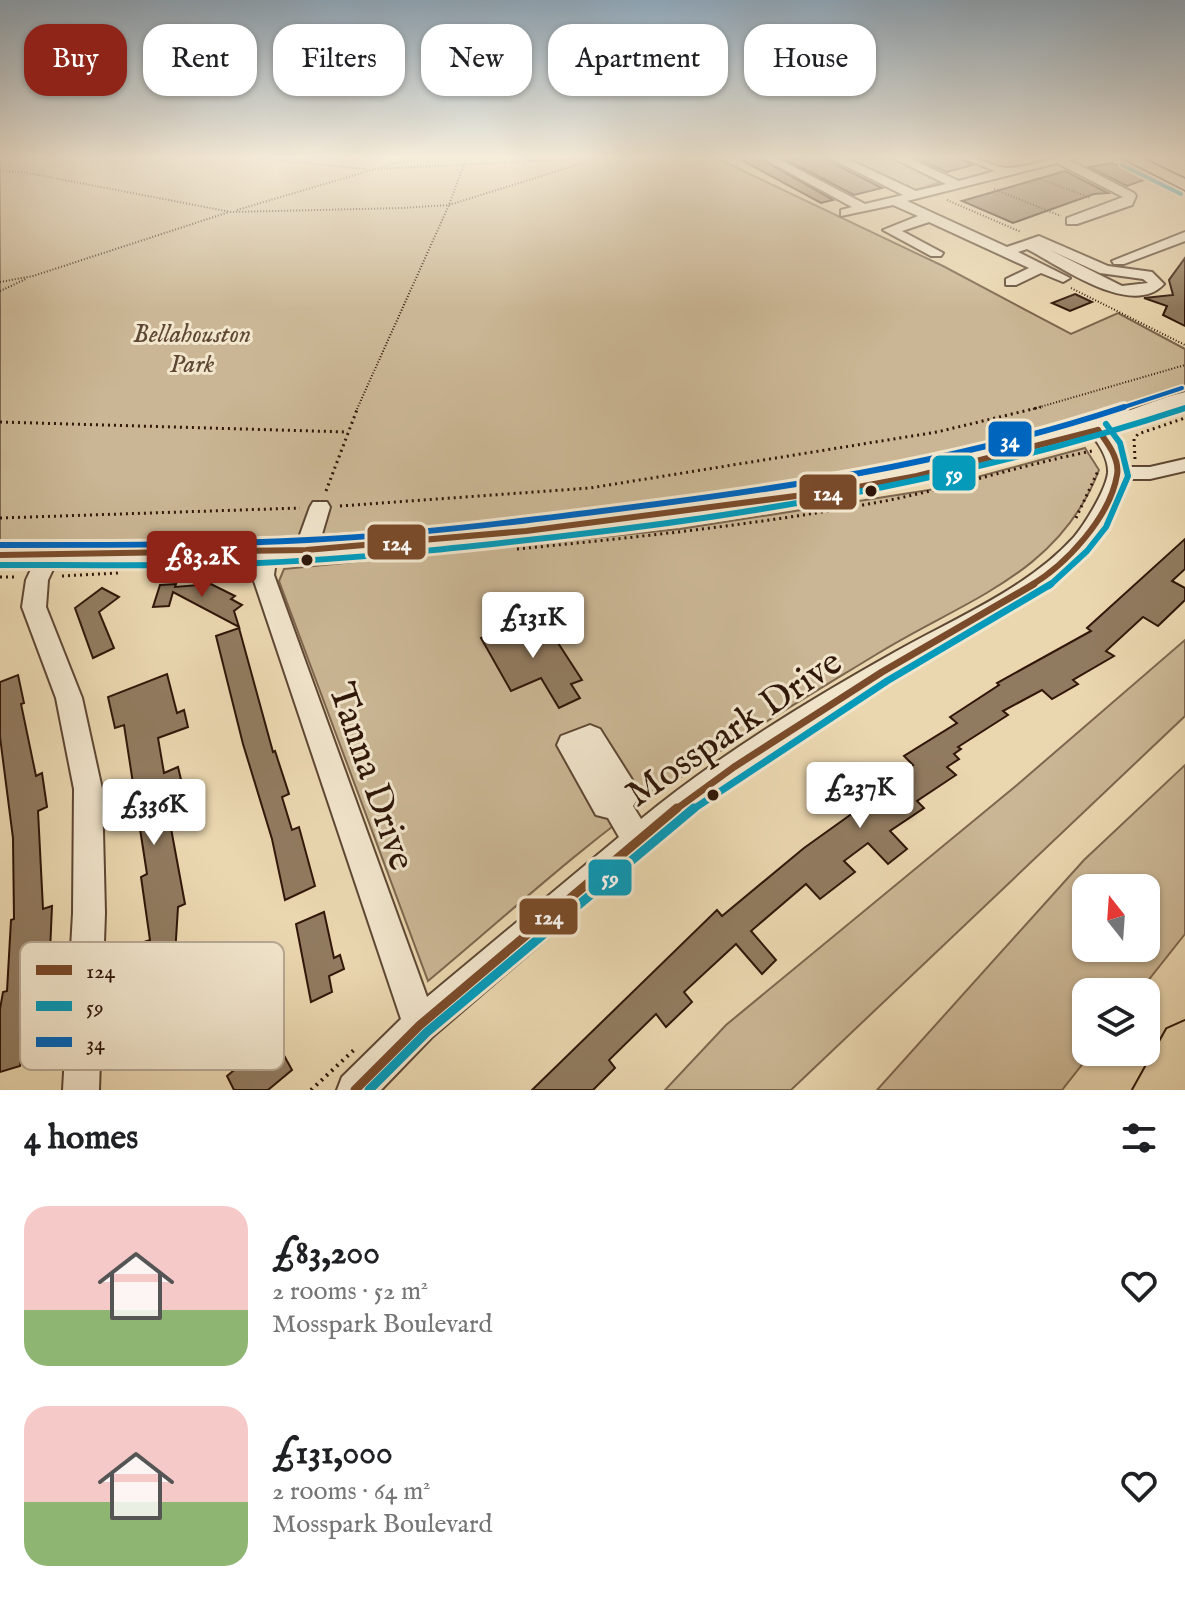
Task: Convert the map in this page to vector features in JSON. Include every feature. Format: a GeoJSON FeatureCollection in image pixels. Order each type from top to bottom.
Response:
{"type":"FeatureCollection","features":[{"type":"Feature","properties":{"kind":"highway"},"geometry":{"type":"LineString","coordinates":[[1160,1090],[1185,1047]]}},
{"type":"Feature","properties":{"kind":"street"},"geometry":{"type":"LineString","coordinates":[[852,207],[864,214],[884,207]]}},
{"type":"Feature","properties":{"kind":"street"},"geometry":{"type":"LineString","coordinates":[[911,207],[924,219]]}},
{"type":"Feature","properties":{"kind":"street"},"geometry":{"type":"LineString","coordinates":[[1072,221],[1113,207]]}},
{"type":"Feature","properties":{"kind":"street"},"geometry":{"type":"LineString","coordinates":[[846,213],[897,211],[924,219],[1004,258],[1008,264],[1072,282]]}},
{"type":"Feature","properties":{"kind":"street"},"geometry":{"type":"LineString","coordinates":[[924,219],[890,230],[936,253]]}},
{"type":"Feature","properties":{"kind":"street"},"geometry":{"type":"LineString","coordinates":[[1119,261],[1185,236]]}},
{"type":"Feature","properties":{"kind":"street"},"geometry":{"type":"LineString","coordinates":[[1033,242],[1105,270],[1147,275],[1157,284],[1148,290],[1119,291],[1033,242]]}},
{"type":"Feature","properties":{"kind":"street"},"geometry":{"type":"LineString","coordinates":[[1004,258],[1033,242]]}},
{"type":"Feature","properties":{"kind":"street"},"geometry":{"type":"LineString","coordinates":[[1011,282],[1035,270]]}},
{"type":"Feature","properties":{"kind":"street"},"geometry":{"type":"LineString","coordinates":[[0,555],[306,550],[526,531],[842,490],[917,476],[1098,430],[1181,404]]}},
{"type":"Feature","properties":{"kind":"street"},"geometry":{"type":"LineString","coordinates":[[1098,430],[1127,474],[1185,465]]}},
{"type":"Feature","properties":{"kind":"street","name":"Mosspark Drive"},"geometry":{"type":"LineString","coordinates":[[355,1090],[420,1025],[637,839],[734,767],[855,689],[1041,580],[1080,544],[1127,474]]}},
{"type":"Feature","properties":{"kind":"street"},"geometry":{"type":"LineString","coordinates":[[306,550],[320,507]]}},
{"type":"Feature","properties":{"kind":"street","name":"Tanna Drive"},"geometry":{"type":"LineString","coordinates":[[266,551],[263,575],[420,1025]]}},
{"type":"Feature","properties":{"kind":"street"},"geometry":{"type":"LineString","coordinates":[[49,555],[37,580],[34,607],[69,698],[88,789],[88,942]]}},
{"type":"Feature","properties":{"kind":"street"},"geometry":{"type":"LineString","coordinates":[[614,801],[637,839]]}},
{"type":"Feature","properties":{"kind":"street"},"geometry":{"type":"LineString","coordinates":[[81,1090],[82,1070]]}},
{"type":"Feature","properties":{"kind":"path"},"geometry":{"type":"LineString","coordinates":[[204,207],[231,212],[391,207]]}},
{"type":"Feature","properties":{"kind":"path"},"geometry":{"type":"LineString","coordinates":[[0,291],[33,276],[248,207]]}},
{"type":"Feature","properties":{"kind":"path"},"geometry":{"type":"LineString","coordinates":[[320,507],[411,283],[448,207]]}},
{"type":"Feature","properties":{"kind":"path"},"geometry":{"type":"LineString","coordinates":[[961,207],[1033,242]]}},
{"type":"Feature","properties":{"kind":"path"},"geometry":{"type":"LineString","coordinates":[[1038,207],[1072,221]]}},
{"type":"Feature","properties":{"kind":"path"},"geometry":{"type":"LineString","coordinates":[[0,282],[33,276]]}},
{"type":"Feature","properties":{"kind":"path"},"geometry":{"type":"LineString","coordinates":[[1072,282],[1068,286],[1185,345]]}},
{"type":"Feature","properties":{"kind":"path"},"geometry":{"type":"LineString","coordinates":[[0,518],[320,507],[590,488],[937,432],[1045,406],[1185,365]]}},
{"type":"Feature","properties":{"kind":"path"},"geometry":{"type":"LineString","coordinates":[[1127,474],[1134,439],[1138,434],[1185,418]]}},
{"type":"Feature","properties":{"kind":"path"},"geometry":{"type":"LineString","coordinates":[[0,422],[348,432]]}},
{"type":"Feature","properties":{"kind":"green space","name":"Bellahouston Park"},"geometry":{"type":"Polygon","coordinates":[[[0,207],[819,207],[943,266],[1071,334],[1118,313],[1185,349],[1185,386],[1070,422],[971,448],[827,478],[457,526],[298,536],[0,544],[0,207]]]}},
{"type":"Feature","properties":{"kind":"green space"},"geometry":{"type":"Polygon","coordinates":[[[1085,448],[1099,470],[1082,506],[1060,535],[1034,560],[1006,581],[796,704],[662,790],[572,859],[428,981],[279,581],[284,569],[680,529],[929,490],[1085,448]]]}},
{"type":"Feature","properties":{"kind":"green space"},"geometry":{"type":"Polygon","coordinates":[[[1185,640],[1185,716],[791,1090],[665,1090],[726,1025],[1017,785],[1185,640]]]}},
{"type":"Feature","properties":{"kind":"green space"},"geometry":{"type":"Polygon","coordinates":[[[1185,765],[1185,934],[1150,978],[1072,978],[1072,1066],[1081,1066],[1062,1090],[877,1090],[1084,860],[1185,765]]]}},
{"type":"Feature","properties":{"kind":"building"},"geometry":{"type":"Polygon","coordinates":[[[976,207],[1058,207],[1013,223],[976,207]]]}},
{"type":"Feature","properties":{"kind":"building"},"geometry":{"type":"Polygon","coordinates":[[[1185,258],[1185,326],[1163,315],[1167,306],[1144,298],[1173,295],[1169,280],[1185,258]]]}},
{"type":"Feature","properties":{"kind":"building"},"geometry":{"type":"Polygon","coordinates":[[[1075,294],[1092,302],[1070,311],[1052,303],[1075,294]]]}},
{"type":"Feature","properties":{"kind":"building"},"geometry":{"type":"Polygon","coordinates":[[[1185,539],[1185,569],[1172,581],[1185,588],[1185,600],[1158,626],[1143,617],[1106,651],[1114,656],[1073,680],[1078,684],[1052,699],[1042,690],[1003,711],[1008,715],[958,747],[961,749],[954,754],[959,759],[947,767],[956,775],[917,801],[924,808],[890,831],[907,849],[888,864],[868,843],[844,861],[855,872],[820,899],[806,884],[751,931],[776,960],[762,974],[736,944],[684,992],[692,1002],[666,1027],[656,1014],[609,1060],[615,1068],[593,1090],[532,1090],[717,910],[722,916],[804,848],[864,805],[859,799],[913,765],[904,756],[957,723],[950,717],[999,685],[997,683],[1091,631],[1087,628],[1185,539]]]}},
{"type":"Feature","properties":{"kind":"building"},"geometry":{"type":"Polygon","coordinates":[[[176,584],[175,587],[211,584],[235,596],[231,599],[242,605],[234,611],[239,627],[173,592],[169,606],[153,607],[160,585],[176,584]]]}},
{"type":"Feature","properties":{"kind":"building"},"geometry":{"type":"Polygon","coordinates":[[[102,588],[119,597],[99,612],[114,648],[93,658],[75,608],[102,588]]]}},
{"type":"Feature","properties":{"kind":"building"},"geometry":{"type":"Polygon","coordinates":[[[529,618],[539,633],[549,629],[582,680],[571,684],[580,698],[559,708],[541,678],[511,691],[481,638],[529,618]]]}},
{"type":"Feature","properties":{"kind":"building"},"geometry":{"type":"Polygon","coordinates":[[[239,628],[273,752],[289,794],[282,797],[292,830],[299,827],[315,886],[285,900],[272,839],[243,744],[216,636],[239,628]]]}},
{"type":"Feature","properties":{"kind":"building"},"geometry":{"type":"Polygon","coordinates":[[[167,674],[177,713],[184,710],[188,727],[158,738],[164,773],[178,767],[183,788],[165,796],[185,904],[178,907],[176,942],[144,942],[150,940],[141,877],[147,874],[124,725],[115,728],[108,697],[167,674]]]}},
{"type":"Feature","properties":{"kind":"building"},"geometry":{"type":"Polygon","coordinates":[[[18,675],[36,776],[42,773],[47,807],[38,811],[43,909],[52,906],[50,942],[20,942],[20,1066],[0,1072],[0,1009],[3,992],[7,991],[11,920],[14,919],[13,838],[0,737],[0,682],[18,675]]]}},
{"type":"Feature","properties":{"kind":"building"},"geometry":{"type":"Polygon","coordinates":[[[324,912],[334,958],[340,955],[344,969],[329,976],[332,992],[311,1002],[296,924],[324,912]]]}},
{"type":"Feature","properties":{"kind":"building"},"geometry":{"type":"Polygon","coordinates":[[[284,1055],[292,1070],[268,1090],[234,1090],[227,1076],[234,1070],[284,1070],[284,1055]]]}},
{"type":"Feature","properties":{"kind":"transit line","name":"34"},"geometry":{"type":"LineString","coordinates":[[0,545],[311,540],[492,524],[698,499],[838,477],[977,448],[1182,388]]}},
{"type":"Feature","properties":{"kind":"transit line","name":"59"},"geometry":{"type":"LineString","coordinates":[[0,565],[204,565],[317,559],[632,528],[773,508],[912,483],[1049,450],[1185,408]]}},
{"type":"Feature","properties":{"kind":"transit line","name":"59"},"geometry":{"type":"LineString","coordinates":[[369,1090],[427,1032],[684,815],[740,775],[887,681],[1048,587],[1087,551],[1106,527],[1128,476],[1120,443],[1106,424]]}},
{"type":"Feature","properties":{"kind":"transit line","name":"124"},"geometry":{"type":"LineString","coordinates":[[0,555],[306,550],[526,531],[842,490],[917,476],[1098,430]]}},
{"type":"Feature","properties":{"kind":"transit line","name":"124"},"geometry":{"type":"LineString","coordinates":[[355,1090],[420,1025],[678,807],[734,767],[882,672],[1041,580],[1080,544],[1098,521],[1118,473],[1111,447],[1098,430]]}}]}
